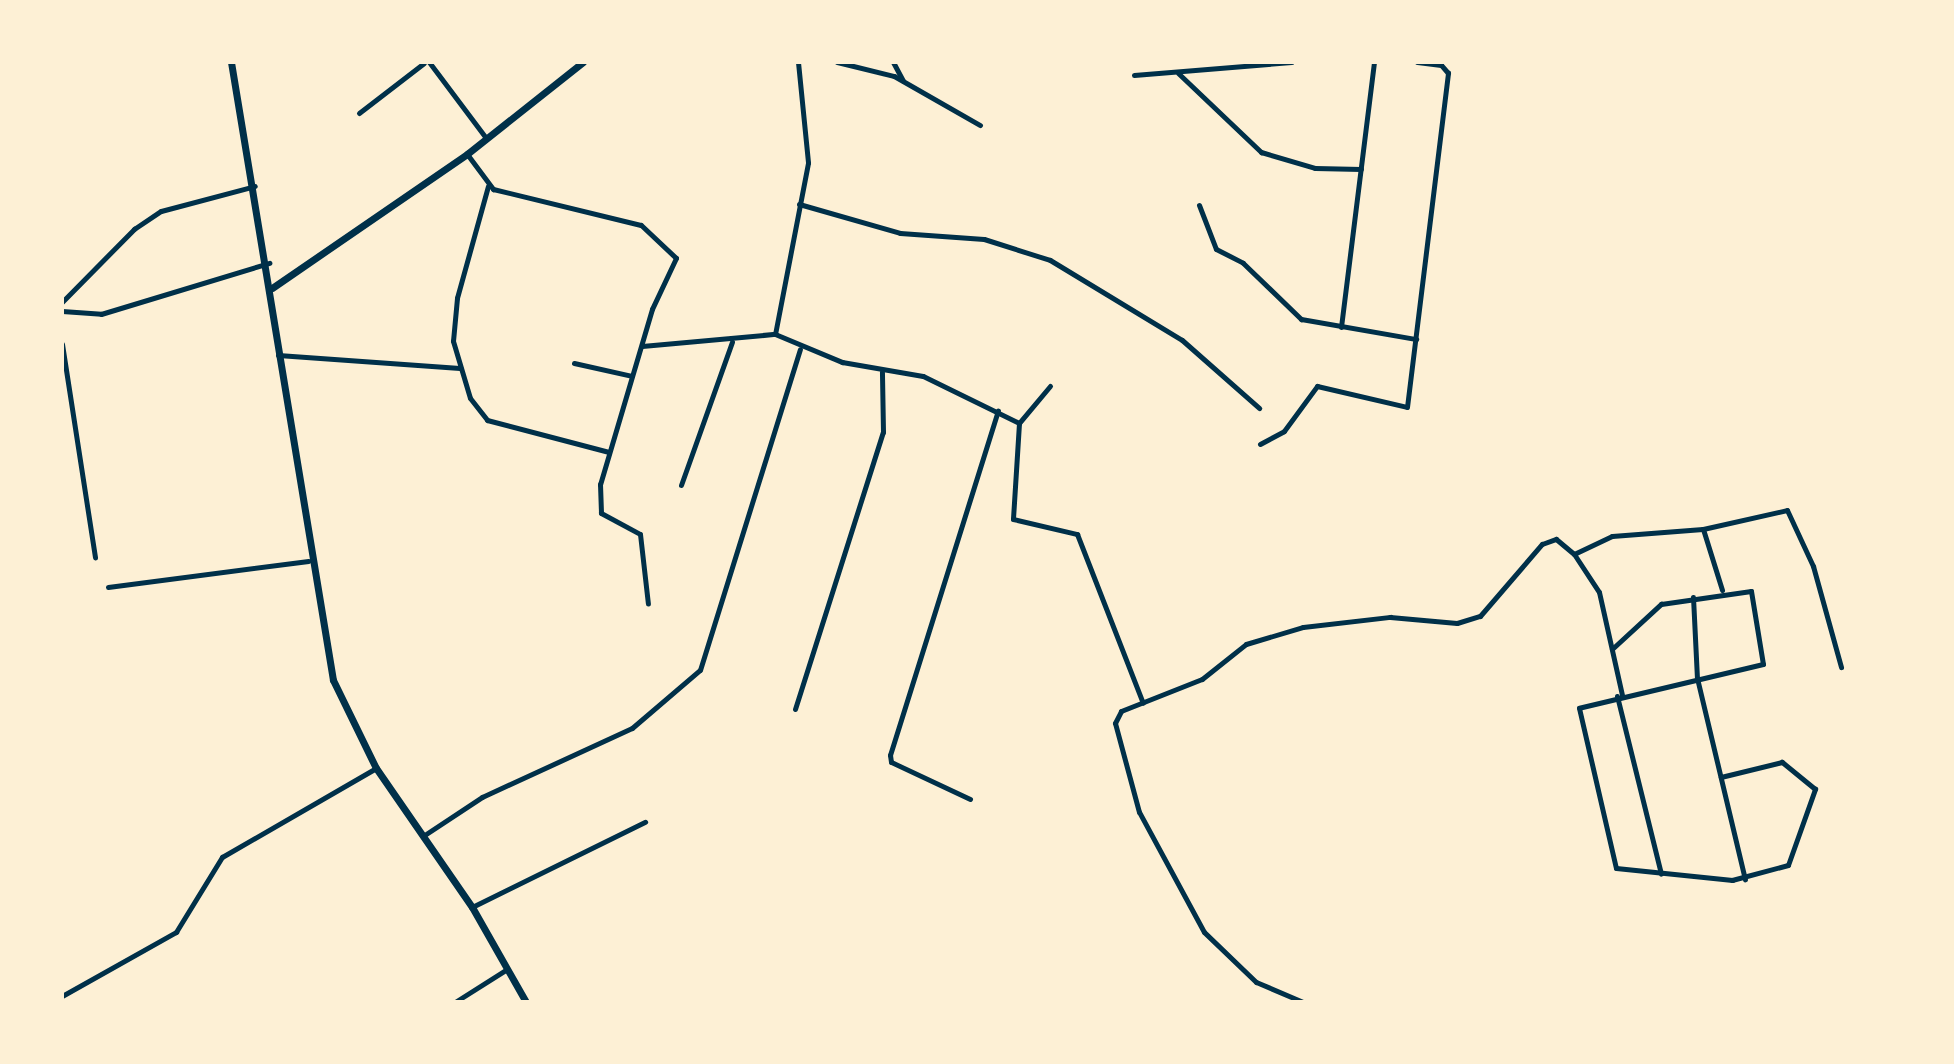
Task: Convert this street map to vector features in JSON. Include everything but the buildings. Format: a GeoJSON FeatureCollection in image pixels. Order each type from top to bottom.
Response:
{"type":"FeatureCollection","features":[{"type":"Feature","properties":{"kind":"main road"},"geometry":{"type":"LineString","coordinates":[[231,62],[269,263],[278,355],[308,561],[333,680],[376,768],[472,907],[526,1002]]}},
{"type":"Feature","properties":{"kind":"main road"},"geometry":{"type":"LineString","coordinates":[[272,288],[467,154],[583,62]]}},
{"type":"Feature","properties":{"kind":"street"},"geometry":{"type":"LineString","coordinates":[[775,334],[810,135],[798,62]]}},
{"type":"Feature","properties":{"kind":"street"},"geometry":{"type":"LineString","coordinates":[[837,62],[903,82],[980,125]]}},
{"type":"Feature","properties":{"kind":"street"},"geometry":{"type":"LineString","coordinates":[[893,62],[903,82]]}},
{"type":"Feature","properties":{"kind":"street"},"geometry":{"type":"LineString","coordinates":[[1134,75],[1291,62]]}},
{"type":"Feature","properties":{"kind":"street"},"geometry":{"type":"LineString","coordinates":[[1341,327],[1374,62]]}},
{"type":"Feature","properties":{"kind":"street"},"geometry":{"type":"LineString","coordinates":[[1260,444],[1284,431],[1317,386],[1404,411],[1416,339],[1448,73],[1441,65],[1417,62]]}},
{"type":"Feature","properties":{"kind":"street"},"geometry":{"type":"LineString","coordinates":[[359,113],[426,63],[486,138]]}},
{"type":"Feature","properties":{"kind":"street"},"geometry":{"type":"LineString","coordinates":[[1178,73],[1261,152],[1315,168],[1361,169]]}},
{"type":"Feature","properties":{"kind":"street"},"geometry":{"type":"LineString","coordinates":[[467,154],[488,186],[512,198],[629,221],[672,251],[676,264],[661,283],[609,452],[601,513],[640,534],[648,604]]}},
{"type":"Feature","properties":{"kind":"street"},"geometry":{"type":"LineString","coordinates":[[62,302],[134,229],[161,211],[255,186]]}},
{"type":"Feature","properties":{"kind":"street"},"geometry":{"type":"LineString","coordinates":[[488,186],[457,298],[460,368],[487,420],[609,452]]}},
{"type":"Feature","properties":{"kind":"street"},"geometry":{"type":"LineString","coordinates":[[799,204],[900,233],[984,239],[1050,260],[1182,340],[1259,408]]}},
{"type":"Feature","properties":{"kind":"street"},"geometry":{"type":"LineString","coordinates":[[1199,205],[1216,249],[1243,263],[1301,319],[1416,339]]}},
{"type":"Feature","properties":{"kind":"street"},"geometry":{"type":"LineString","coordinates":[[62,311],[101,314],[269,263]]}},
{"type":"Feature","properties":{"kind":"street"},"geometry":{"type":"LineString","coordinates":[[642,346],[732,342],[775,334],[800,349],[882,372],[915,374],[1019,423]]}},
{"type":"Feature","properties":{"kind":"street"},"geometry":{"type":"LineString","coordinates":[[681,485],[732,342]]}},
{"type":"Feature","properties":{"kind":"street"},"geometry":{"type":"LineString","coordinates":[[62,344],[95,557]]}},
{"type":"Feature","properties":{"kind":"street"},"geometry":{"type":"LineString","coordinates":[[423,836],[482,797],[632,728],[700,670],[800,349]]}},
{"type":"Feature","properties":{"kind":"street"},"geometry":{"type":"LineString","coordinates":[[278,355],[460,368]]}},
{"type":"Feature","properties":{"kind":"street"},"geometry":{"type":"LineString","coordinates":[[574,363],[632,376]]}},
{"type":"Feature","properties":{"kind":"street"},"geometry":{"type":"LineString","coordinates":[[795,709],[883,432],[882,372]]}},
{"type":"Feature","properties":{"kind":"street"},"geometry":{"type":"LineString","coordinates":[[1050,386],[1019,423],[1013,519],[1077,534],[1143,703]]}},
{"type":"Feature","properties":{"kind":"street"},"geometry":{"type":"LineString","coordinates":[[970,799],[891,762],[890,755],[998,411]]}},
{"type":"Feature","properties":{"kind":"street"},"geometry":{"type":"LineString","coordinates":[[1574,554],[1639,530],[1703,529],[1790,513],[1841,667]]}},
{"type":"Feature","properties":{"kind":"street"},"geometry":{"type":"LineString","coordinates":[[1703,529],[1722,590]]}},
{"type":"Feature","properties":{"kind":"street"},"geometry":{"type":"LineString","coordinates":[[1303,1002],[1226,961],[1157,854],[1115,723],[1121,711],[1202,679],[1246,644],[1303,627],[1390,617],[1457,623],[1480,616],[1542,544],[1567,542],[1599,592],[1619,695],[1661,874]]}},
{"type":"Feature","properties":{"kind":"street"},"geometry":{"type":"LineString","coordinates":[[108,587],[308,561]]}},
{"type":"Feature","properties":{"kind":"street"},"geometry":{"type":"LineString","coordinates":[[1612,649],[1656,607],[1722,590],[1751,591],[1766,659],[1697,678],[1582,703],[1579,712],[1613,864],[1661,874],[1745,879],[1788,865],[1816,793],[1782,762],[1721,777]]}},
{"type":"Feature","properties":{"kind":"street"},"geometry":{"type":"LineString","coordinates":[[1693,597],[1697,678],[1745,879]]}},
{"type":"Feature","properties":{"kind":"street"},"geometry":{"type":"LineString","coordinates":[[62,996],[176,932],[222,857],[376,768]]}},
{"type":"Feature","properties":{"kind":"street"},"geometry":{"type":"LineString","coordinates":[[472,907],[645,822]]}},
{"type":"Feature","properties":{"kind":"street"},"geometry":{"type":"LineString","coordinates":[[455,1002],[508,968]]}}]}
